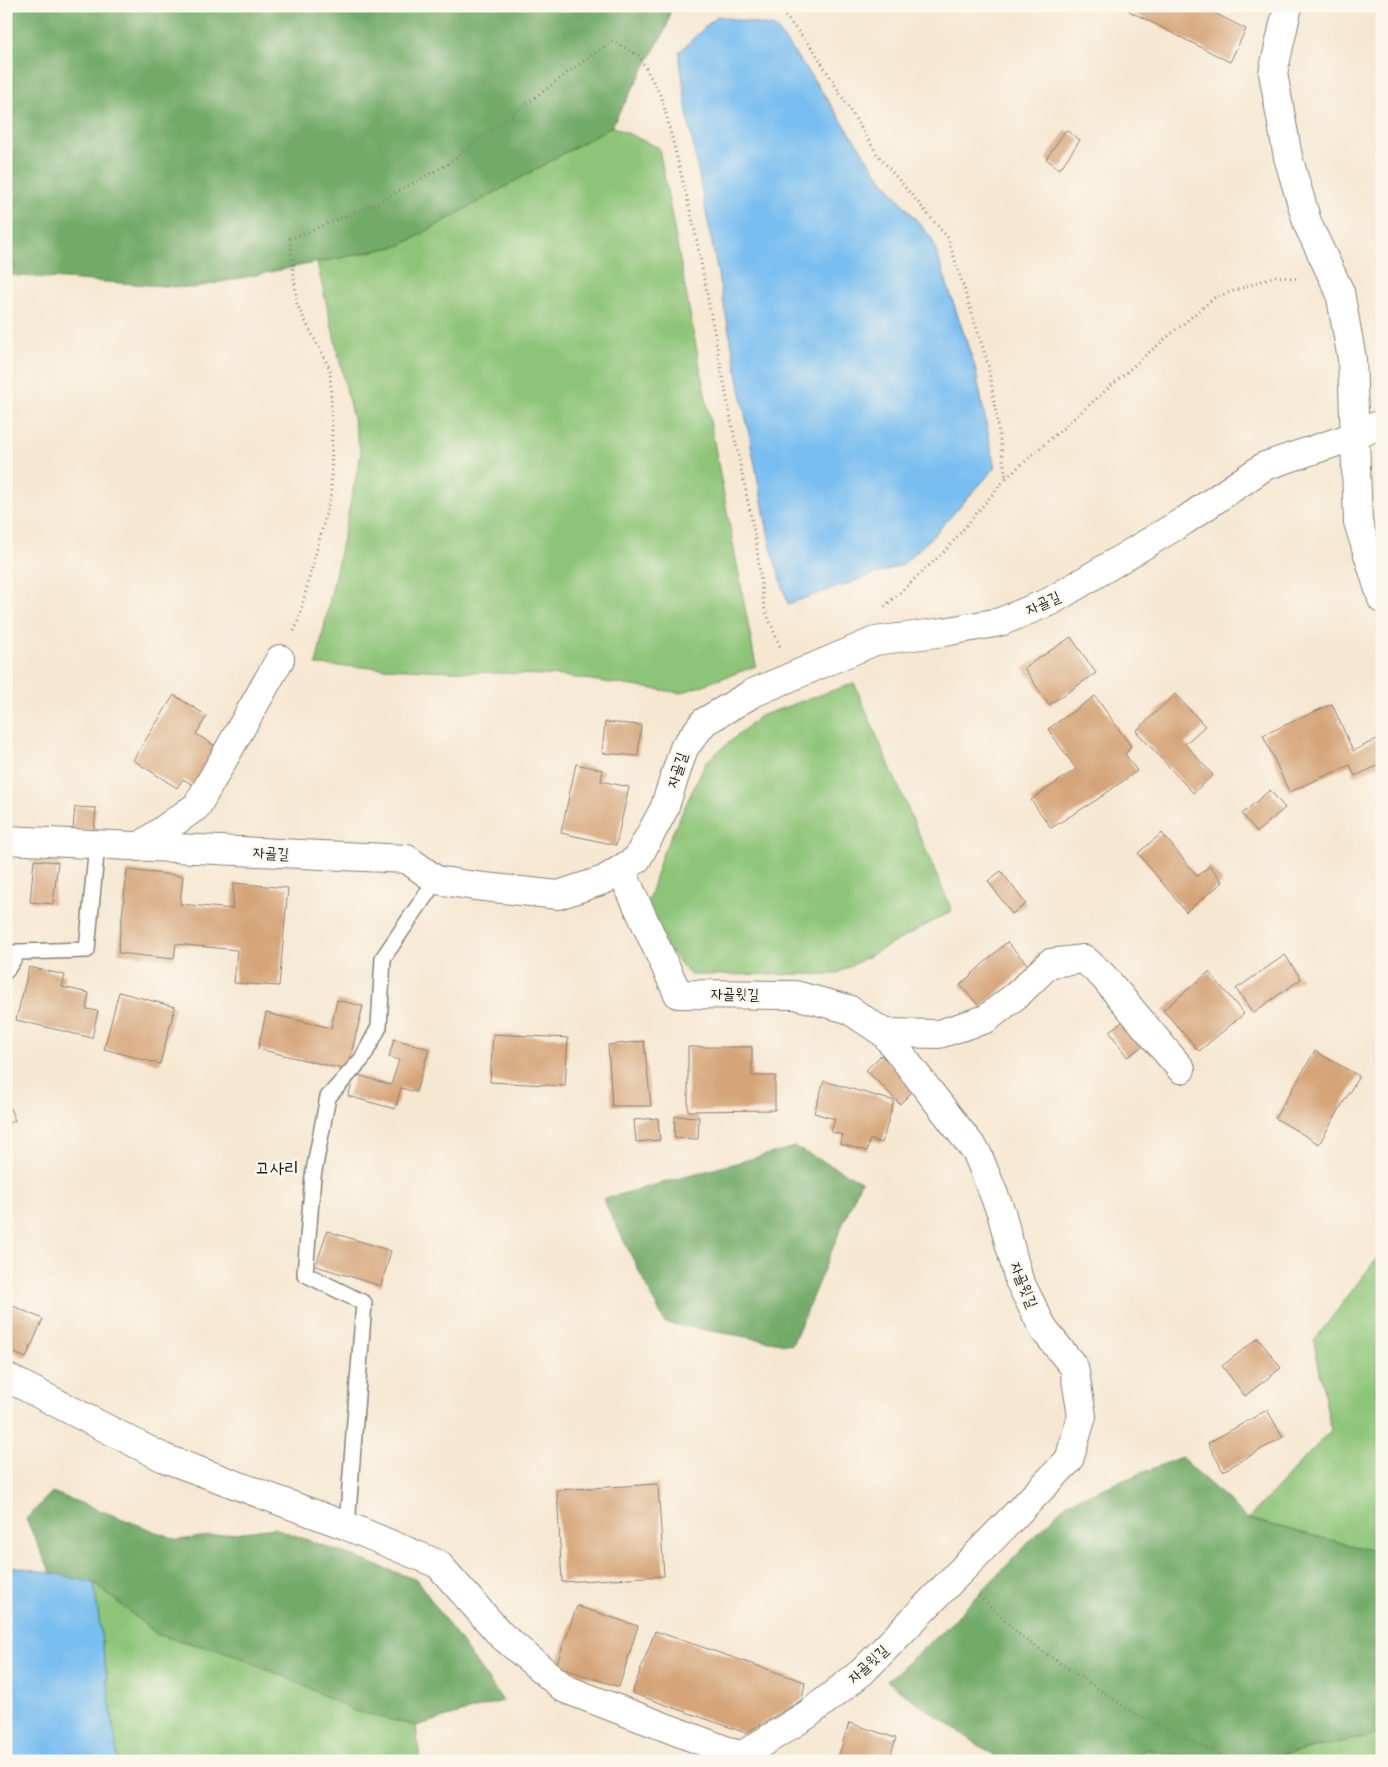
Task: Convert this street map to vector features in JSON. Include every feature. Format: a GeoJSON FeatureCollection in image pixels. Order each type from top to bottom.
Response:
{"type":"FeatureCollection","features":[{"type":"Feature","properties":{"kind":"street"},"geometry":{"type":"LineString","coordinates":[[1288,6],[1274,73],[1288,156],[1308,224],[1340,292],[1352,359],[1358,522],[1382,599]]}},
{"type":"Feature","properties":{"kind":"street","name":"자골길"},"geometry":{"type":"LineString","coordinates":[[6,840],[407,859],[436,880],[558,895],[604,880],[637,860],[664,809],[684,748],[704,722],[753,693],[875,641],[1000,622],[1051,601],[1184,521],[1265,466],[1355,436],[1382,424]]}},
{"type":"Feature","properties":{"kind":"street"},"geometry":{"type":"LineString","coordinates":[[139,847],[197,806],[280,659]]}},
{"type":"Feature","properties":{"kind":"street","name":"자골윗길"},"geometry":{"type":"LineString","coordinates":[[621,870],[678,994],[795,995],[848,1010],[884,1033],[977,1153],[1001,1212],[1019,1280],[1044,1330],[1074,1367],[1082,1416],[1069,1460],[862,1672],[807,1715],[739,1758]]}},
{"type":"Feature","properties":{"kind":"street"},"geometry":{"type":"LineString","coordinates":[[884,1033],[939,1034],[986,1018],[1018,994],[1050,963],[1084,959],[1102,976],[1181,1069]]}},
{"type":"Feature","properties":{"kind":"street"},"geometry":{"type":"LineString","coordinates":[[6,1377],[164,1458],[346,1526],[438,1564],[501,1635],[565,1689],[739,1758]]}},
{"type":"Feature","properties":{"kind":"lane"},"geometry":{"type":"LineString","coordinates":[[6,971],[18,952],[87,950],[97,844]]}},
{"type":"Feature","properties":{"kind":"lane"},"geometry":{"type":"LineString","coordinates":[[346,1526],[364,1303],[305,1274],[313,1176],[328,1097],[362,1059],[379,1027],[383,958],[436,880]]}},
{"type":"Feature","properties":{"kind":"path"},"geometry":{"type":"LineString","coordinates":[[785,16],[813,49],[877,154],[948,238],[988,364],[1006,478]]}},
{"type":"Feature","properties":{"kind":"path"},"geometry":{"type":"LineString","coordinates":[[280,659],[297,625],[331,495],[332,427],[330,369],[297,305],[290,239],[375,204],[446,165],[579,64],[613,41],[639,56],[662,98],[694,226],[756,541],[764,607],[792,676]]}},
{"type":"Feature","properties":{"kind":"path"},"geometry":{"type":"LineString","coordinates":[[881,610],[946,550],[1006,478],[1214,298],[1275,276],[1335,284]]}},
{"type":"Feature","properties":{"kind":"path"},"geometry":{"type":"LineString","coordinates":[[958,1573],[985,1604],[1031,1643],[1134,1713],[1233,1761]]}},
{"type":"Feature","properties":{"kind":"green space"},"geometry":{"type":"Polygon","coordinates":[[[6,6],[671,6],[667,27],[612,126],[402,245],[192,288],[6,275],[6,6]]]}},
{"type":"Feature","properties":{"kind":"green space"},"geometry":{"type":"Polygon","coordinates":[[[612,126],[659,148],[756,666],[681,693],[563,676],[316,665],[361,453],[317,263],[402,245],[612,126]]]}},
{"type":"Feature","properties":{"kind":"green space"},"geometry":{"type":"Polygon","coordinates":[[[854,683],[952,911],[836,974],[690,975],[643,918],[662,855],[706,762],[760,716],[854,683]]]}},
{"type":"Feature","properties":{"kind":"green space"},"geometry":{"type":"Polygon","coordinates":[[[795,1147],[861,1181],[792,1345],[665,1323],[603,1199],[795,1147]]]}},
{"type":"Feature","properties":{"kind":"green space"},"geometry":{"type":"Polygon","coordinates":[[[1382,1251],[1382,1553],[1248,1519],[1331,1430],[1314,1341],[1382,1251]]]}},
{"type":"Feature","properties":{"kind":"green space"},"geometry":{"type":"Polygon","coordinates":[[[1181,1457],[1248,1519],[1382,1553],[1382,1733],[1255,1761],[1205,1761],[1146,1749],[1134,1761],[1001,1761],[887,1681],[949,1625],[1067,1503],[1181,1457]]]}},
{"type":"Feature","properties":{"kind":"green space"},"geometry":{"type":"Polygon","coordinates":[[[52,1492],[178,1540],[275,1528],[417,1580],[503,1701],[416,1726],[355,1711],[286,1677],[229,1653],[158,1635],[94,1583],[51,1573],[26,1519],[52,1492]]]}},
{"type":"Feature","properties":{"kind":"green space"},"geometry":{"type":"Polygon","coordinates":[[[94,1583],[158,1635],[229,1653],[286,1677],[355,1711],[416,1726],[420,1761],[118,1761],[94,1583]]]}},
{"type":"Feature","properties":{"kind":"green space"},"geometry":{"type":"Polygon","coordinates":[[[1382,1733],[1382,1761],[1255,1761],[1382,1733]]]}},
{"type":"Feature","properties":{"kind":"green space"},"geometry":{"type":"Polygon","coordinates":[[[1146,1749],[1205,1761],[1134,1761],[1146,1749]]]}},
{"type":"Feature","properties":{"kind":"water"},"geometry":{"type":"Polygon","coordinates":[[[717,16],[775,27],[814,80],[875,170],[932,239],[975,367],[995,468],[933,536],[902,565],[788,604],[771,548],[688,119],[679,52],[717,16]]]}},
{"type":"Feature","properties":{"kind":"water"},"geometry":{"type":"Polygon","coordinates":[[[6,1565],[94,1583],[118,1761],[6,1761],[6,1565]]]}},
{"type":"Feature","properties":{"kind":"building"},"geometry":{"type":"Polygon","coordinates":[[[1132,6],[1201,6],[1246,29],[1230,62],[1129,11],[1132,6]]]}},
{"type":"Feature","properties":{"kind":"building"},"geometry":{"type":"Polygon","coordinates":[[[1066,130],[1080,140],[1060,169],[1046,159],[1066,130]]]}},
{"type":"Feature","properties":{"kind":"building"},"geometry":{"type":"Polygon","coordinates":[[[1071,637],[1096,673],[1049,705],[1024,668],[1071,637]]]}},
{"type":"Feature","properties":{"kind":"building"},"geometry":{"type":"Polygon","coordinates":[[[1175,694],[1205,726],[1185,744],[1213,775],[1193,793],[1136,731],[1175,694]]]}},
{"type":"Feature","properties":{"kind":"building"},"geometry":{"type":"Polygon","coordinates":[[[174,695],[207,716],[196,734],[222,750],[198,788],[183,779],[177,788],[133,760],[174,695]]]}},
{"type":"Feature","properties":{"kind":"building"},"geometry":{"type":"Polygon","coordinates":[[[1095,696],[1131,746],[1125,754],[1137,771],[1098,799],[1051,828],[1031,800],[1076,769],[1048,729],[1095,696]]]}},
{"type":"Feature","properties":{"kind":"building"},"geometry":{"type":"Polygon","coordinates":[[[1332,704],[1353,751],[1379,738],[1382,744],[1382,764],[1355,776],[1350,765],[1289,792],[1263,735],[1332,704]]]}},
{"type":"Feature","properties":{"kind":"building"},"geometry":{"type":"Polygon","coordinates":[[[605,722],[641,725],[638,756],[602,753],[605,722]]]}},
{"type":"Feature","properties":{"kind":"building"},"geometry":{"type":"Polygon","coordinates":[[[576,764],[603,770],[601,781],[629,787],[616,845],[561,833],[576,764]]]}},
{"type":"Feature","properties":{"kind":"building"},"geometry":{"type":"Polygon","coordinates":[[[1270,790],[1285,808],[1257,832],[1242,814],[1270,790]]]}},
{"type":"Feature","properties":{"kind":"building"},"geometry":{"type":"Polygon","coordinates":[[[75,807],[96,808],[94,831],[73,829],[75,807]]]}},
{"type":"Feature","properties":{"kind":"building"},"geometry":{"type":"Polygon","coordinates":[[[1162,833],[1197,876],[1210,866],[1223,882],[1186,912],[1138,853],[1162,833]]]}},
{"type":"Feature","properties":{"kind":"building"},"geometry":{"type":"Polygon","coordinates":[[[34,860],[58,862],[53,904],[30,902],[34,860]]]}},
{"type":"Feature","properties":{"kind":"building"},"geometry":{"type":"Polygon","coordinates":[[[127,870],[183,876],[180,904],[232,909],[234,883],[288,888],[279,986],[234,983],[237,950],[176,944],[174,959],[118,953],[127,870]]]}},
{"type":"Feature","properties":{"kind":"building"},"geometry":{"type":"Polygon","coordinates":[[[1001,871],[1026,904],[1012,914],[988,881],[1001,871]]]}},
{"type":"Feature","properties":{"kind":"building"},"geometry":{"type":"Polygon","coordinates":[[[1007,942],[1028,965],[981,1008],[960,985],[1007,942]]]}},
{"type":"Feature","properties":{"kind":"building"},"geometry":{"type":"Polygon","coordinates":[[[1285,955],[1301,979],[1253,1013],[1236,989],[1285,955]]]}},
{"type":"Feature","properties":{"kind":"building"},"geometry":{"type":"Polygon","coordinates":[[[29,967],[65,975],[62,987],[89,993],[86,1009],[98,1011],[92,1038],[16,1020],[29,967]]]}},
{"type":"Feature","properties":{"kind":"building"},"geometry":{"type":"Polygon","coordinates":[[[1209,972],[1244,1014],[1199,1051],[1163,1010],[1209,972]]]}},
{"type":"Feature","properties":{"kind":"building"},"geometry":{"type":"Polygon","coordinates":[[[119,992],[175,1007],[160,1064],[104,1049],[119,992]]]}},
{"type":"Feature","properties":{"kind":"building"},"geometry":{"type":"Polygon","coordinates":[[[337,1000],[363,1006],[347,1070],[258,1049],[266,1013],[331,1028],[337,1000]]]}},
{"type":"Feature","properties":{"kind":"building"},"geometry":{"type":"Polygon","coordinates":[[[1125,1020],[1143,1046],[1127,1057],[1109,1031],[1125,1020]]]}},
{"type":"Feature","properties":{"kind":"building"},"geometry":{"type":"Polygon","coordinates":[[[493,1034],[568,1038],[565,1086],[490,1082],[493,1034]]]}},
{"type":"Feature","properties":{"kind":"building"},"geometry":{"type":"Polygon","coordinates":[[[394,1039],[429,1049],[416,1092],[401,1088],[395,1109],[348,1096],[355,1074],[391,1085],[399,1060],[389,1057],[394,1039]]]}},
{"type":"Feature","properties":{"kind":"building"},"geometry":{"type":"Polygon","coordinates":[[[644,1041],[651,1106],[612,1106],[608,1045],[644,1041]]]}},
{"type":"Feature","properties":{"kind":"building"},"geometry":{"type":"Polygon","coordinates":[[[688,1047],[752,1047],[752,1076],[775,1076],[775,1110],[688,1111],[688,1047]]]}},
{"type":"Feature","properties":{"kind":"building"},"geometry":{"type":"Polygon","coordinates":[[[1315,1051],[1359,1076],[1319,1144],[1275,1118],[1315,1051]]]}},
{"type":"Feature","properties":{"kind":"building"},"geometry":{"type":"Polygon","coordinates":[[[881,1055],[915,1089],[900,1104],[866,1070],[881,1055]]]}},
{"type":"Feature","properties":{"kind":"building"},"geometry":{"type":"Polygon","coordinates":[[[824,1081],[894,1101],[882,1143],[870,1139],[867,1151],[840,1144],[843,1135],[831,1132],[835,1119],[814,1113],[824,1081]]]}},
{"type":"Feature","properties":{"kind":"building"},"geometry":{"type":"Polygon","coordinates":[[[6,1098],[15,1121],[6,1124],[6,1098]]]}},
{"type":"Feature","properties":{"kind":"building"},"geometry":{"type":"Polygon","coordinates":[[[675,1116],[699,1117],[698,1139],[674,1138],[675,1116]]]}},
{"type":"Feature","properties":{"kind":"building"},"geometry":{"type":"Polygon","coordinates":[[[658,1118],[660,1140],[636,1142],[634,1120],[658,1118]]]}},
{"type":"Feature","properties":{"kind":"building"},"geometry":{"type":"Polygon","coordinates":[[[327,1231],[391,1251],[381,1286],[316,1266],[327,1231]]]}},
{"type":"Feature","properties":{"kind":"building"},"geometry":{"type":"Polygon","coordinates":[[[6,1303],[43,1319],[26,1358],[6,1349],[6,1303]]]}},
{"type":"Feature","properties":{"kind":"building"},"geometry":{"type":"Polygon","coordinates":[[[1258,1338],[1281,1368],[1245,1396],[1222,1366],[1258,1338]]]}},
{"type":"Feature","properties":{"kind":"building"},"geometry":{"type":"Polygon","coordinates":[[[1267,1410],[1283,1437],[1223,1471],[1208,1443],[1267,1410]]]}},
{"type":"Feature","properties":{"kind":"building"},"geometry":{"type":"Polygon","coordinates":[[[658,1484],[664,1576],[562,1582],[557,1490],[658,1484]]]}},
{"type":"Feature","properties":{"kind":"building"},"geometry":{"type":"Polygon","coordinates":[[[577,1606],[638,1626],[619,1687],[556,1666],[577,1606]]]}},
{"type":"Feature","properties":{"kind":"building"},"geometry":{"type":"Polygon","coordinates":[[[655,1631],[805,1682],[802,1700],[746,1733],[632,1693],[655,1631]]]}},
{"type":"Feature","properties":{"kind":"building"},"geometry":{"type":"Polygon","coordinates":[[[849,1723],[896,1738],[889,1761],[837,1761],[849,1723]]]}},
{"type":"Feature","properties":{"kind":"district","name":"고사리"},"geometry":{"type":"Point","coordinates":[277,1168]}}]}
